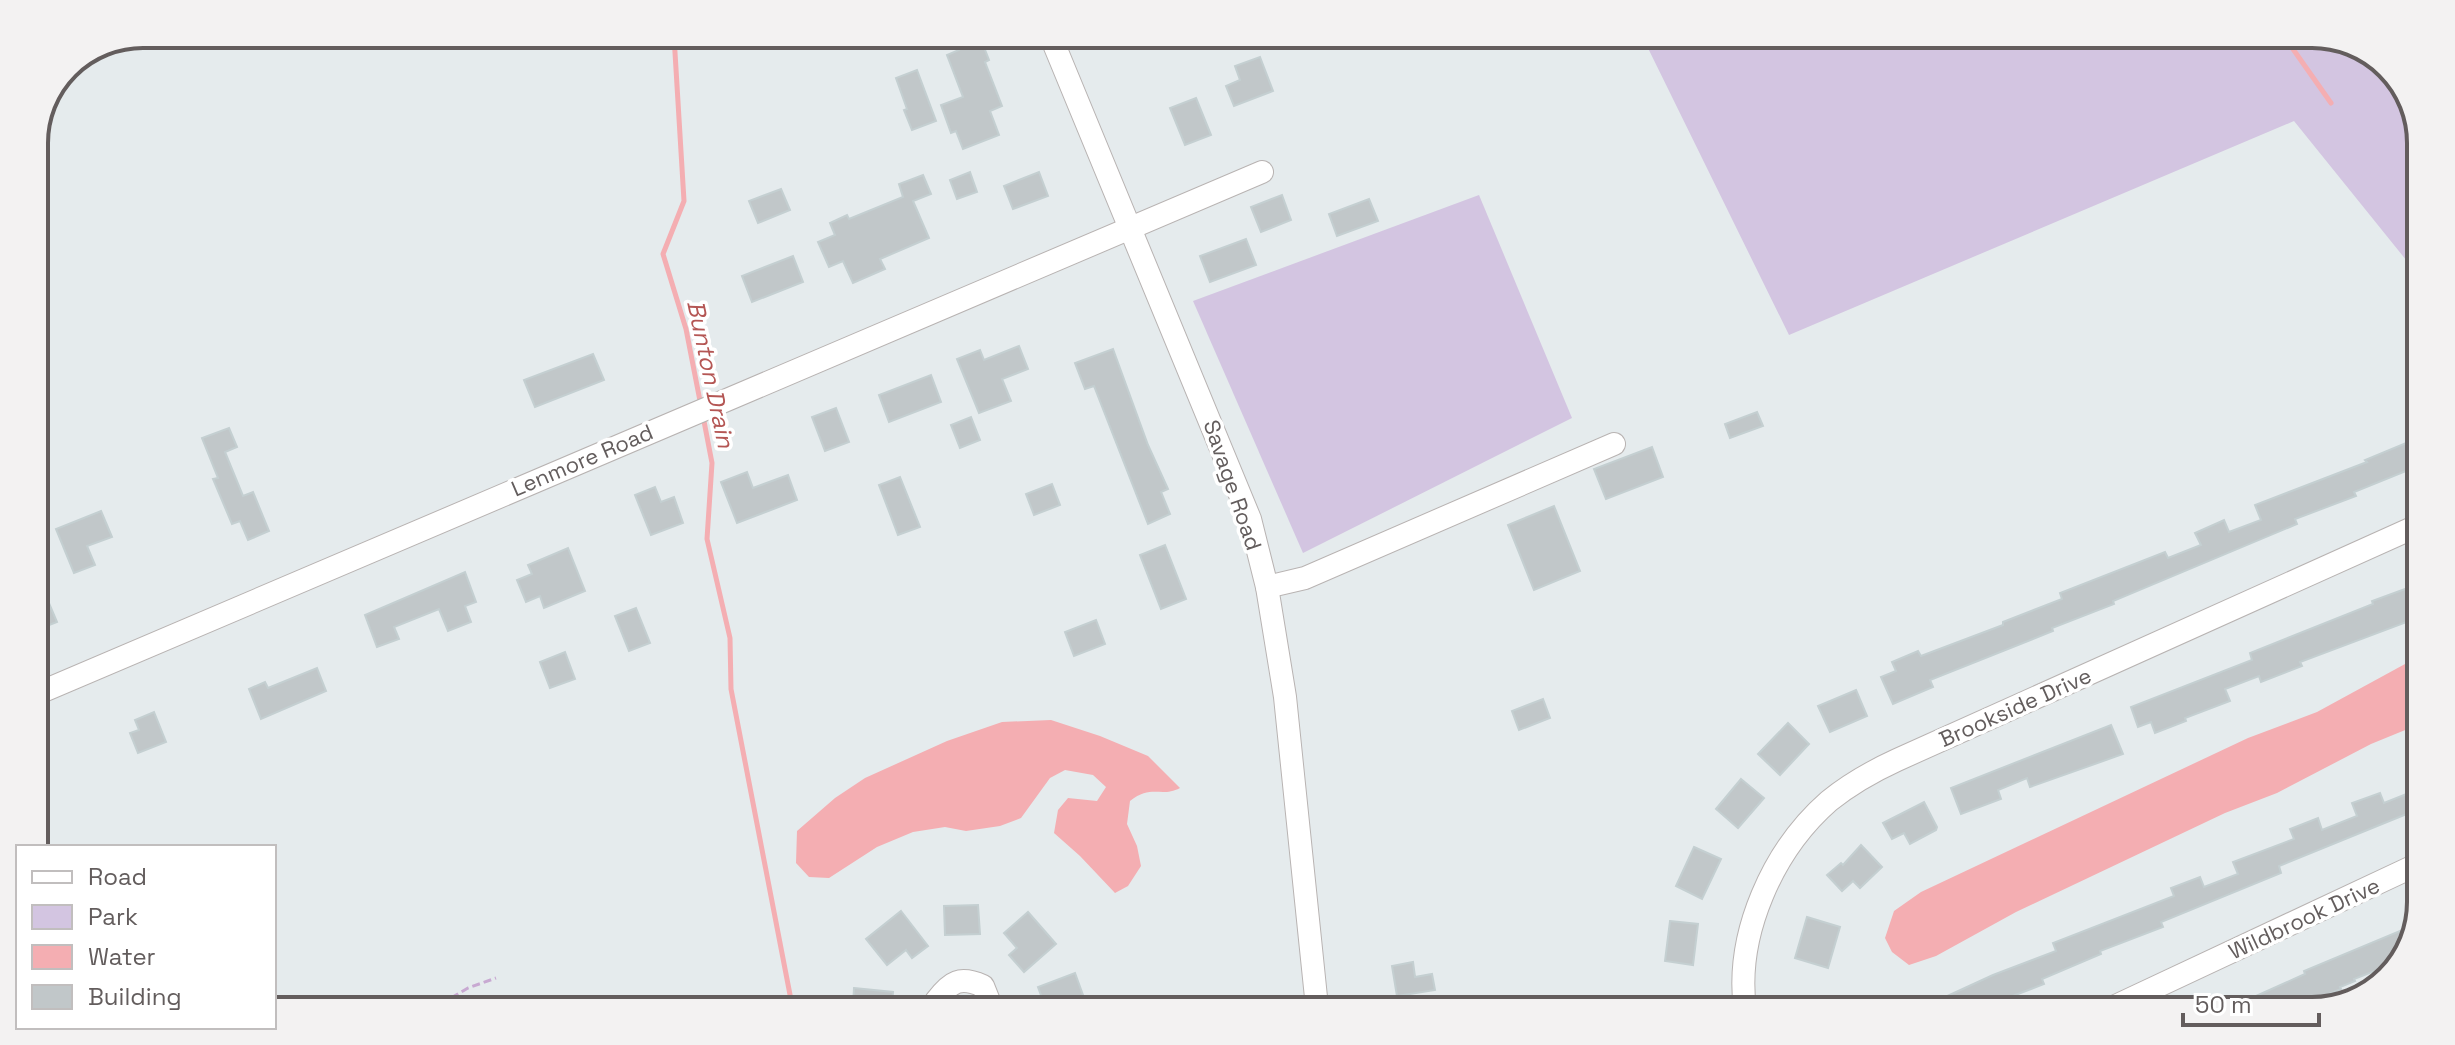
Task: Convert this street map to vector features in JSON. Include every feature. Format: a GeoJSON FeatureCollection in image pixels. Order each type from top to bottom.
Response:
{"type":"FeatureCollection","features":[{"type":"Feature","properties":{"kind":"street","name":"Savage Road"},"geometry":{"type":"LineString","coordinates":[[1056,48],[1250,519],[1267,587],[1285,697],[1316,997]]}},
{"type":"Feature","properties":{"kind":"street","name":"Lenmore Road"},"geometry":{"type":"LineString","coordinates":[[48,689],[1262,172]]}},
{"type":"Feature","properties":{"kind":"street"},"geometry":{"type":"LineString","coordinates":[[1267,587],[1305,578],[1614,444]]}},
{"type":"Feature","properties":{"kind":"street","name":"Brookside Drive"},"geometry":{"type":"LineString","coordinates":[[1745,997],[1746,953],[1760,902],[1774,869],[1813,817],[1844,789],[1897,760],[2407,530]]}},
{"type":"Feature","properties":{"kind":"street","name":"Wildbrook Drive"},"geometry":{"type":"LineString","coordinates":[[2135,997],[2407,869]]}},
{"type":"Feature","properties":{"kind":"street"},"geometry":{"type":"LineString","coordinates":[[939,997],[948,985],[968,980],[983,986],[987,997]]}},
{"type":"Feature","properties":{"kind":"path"},"geometry":{"type":"LineString","coordinates":[[453,997],[496,978]]}},
{"type":"Feature","properties":{"kind":"green space"},"geometry":{"type":"Polygon","coordinates":[[[1648,48],[2312,48],[2348,55],[2365,64],[2391,90],[2402,112],[2407,137],[2407,261],[2294,121],[1789,335],[1648,48]]]}},
{"type":"Feature","properties":{"kind":"green space"},"geometry":{"type":"Polygon","coordinates":[[[1479,195],[1572,418],[1303,553],[1193,301],[1479,195]]]}},
{"type":"Feature","properties":{"kind":"water"},"geometry":{"type":"Polygon","coordinates":[[[2407,663],[2407,729],[2371,744],[2277,793],[2225,813],[2016,912],[1936,956],[1909,965],[1892,952],[1885,938],[1894,911],[1921,892],[2248,738],[2317,712],[2407,663]]]}},
{"type":"Feature","properties":{"kind":"water"},"geometry":{"type":"Polygon","coordinates":[[[1051,720],[1148,756],[1180,788],[1144,793],[1130,801],[1127,824],[1137,846],[1141,866],[1128,886],[1115,893],[1054,833],[1058,810],[1068,798],[1097,801],[1106,787],[1093,775],[1065,770],[1050,778],[1021,818],[1000,826],[966,831],[945,827],[913,832],[877,847],[829,878],[809,877],[796,863],[797,831],[835,798],[865,778],[947,741],[1002,722],[1051,720]]]}},
{"type":"Feature","properties":{"kind":"building"},"geometry":{"type":"Polygon","coordinates":[[[984,48],[989,60],[985,62],[1002,106],[990,111],[999,135],[963,149],[956,131],[951,133],[941,105],[963,97],[947,55],[959,50],[984,48]]]}},
{"type":"Feature","properties":{"kind":"building"},"geometry":{"type":"Polygon","coordinates":[[[1260,57],[1273,91],[1234,106],[1226,86],[1240,80],[1235,66],[1260,57]]]}},
{"type":"Feature","properties":{"kind":"building"},"geometry":{"type":"Polygon","coordinates":[[[917,70],[936,121],[912,130],[896,78],[917,70]]]}},
{"type":"Feature","properties":{"kind":"building"},"geometry":{"type":"Polygon","coordinates":[[[1196,98],[1211,135],[1185,145],[1170,108],[1196,98]]]}},
{"type":"Feature","properties":{"kind":"building"},"geometry":{"type":"Polygon","coordinates":[[[970,172],[977,192],[957,199],[950,180],[970,172]]]}},
{"type":"Feature","properties":{"kind":"building"},"geometry":{"type":"Polygon","coordinates":[[[1039,172],[1048,196],[1013,209],[1004,186],[1039,172]]]}},
{"type":"Feature","properties":{"kind":"building"},"geometry":{"type":"Polygon","coordinates":[[[923,175],[931,194],[913,201],[929,238],[880,259],[885,269],[853,283],[843,261],[829,267],[818,242],[835,235],[830,223],[847,215],[849,219],[903,197],[899,184],[923,175]]]}},
{"type":"Feature","properties":{"kind":"building"},"geometry":{"type":"Polygon","coordinates":[[[781,189],[790,210],[758,223],[749,201],[781,189]]]}},
{"type":"Feature","properties":{"kind":"building"},"geometry":{"type":"Polygon","coordinates":[[[1282,195],[1291,220],[1261,232],[1251,207],[1282,195]]]}},
{"type":"Feature","properties":{"kind":"building"},"geometry":{"type":"Polygon","coordinates":[[[1369,199],[1378,221],[1337,236],[1329,214],[1369,199]]]}},
{"type":"Feature","properties":{"kind":"building"},"geometry":{"type":"Polygon","coordinates":[[[1246,239],[1256,265],[1210,282],[1200,256],[1246,239]]]}},
{"type":"Feature","properties":{"kind":"building"},"geometry":{"type":"Polygon","coordinates":[[[793,256],[803,282],[752,302],[742,276],[793,256]]]}},
{"type":"Feature","properties":{"kind":"building"},"geometry":{"type":"Polygon","coordinates":[[[1019,346],[1028,369],[1002,379],[1011,401],[979,413],[957,359],[980,350],[984,360],[1019,346]]]}},
{"type":"Feature","properties":{"kind":"building"},"geometry":{"type":"Polygon","coordinates":[[[1113,349],[1148,445],[1168,489],[1161,492],[1170,514],[1148,524],[1094,386],[1085,389],[1075,363],[1113,349]]]}},
{"type":"Feature","properties":{"kind":"building"},"geometry":{"type":"Polygon","coordinates":[[[593,354],[604,380],[535,407],[524,380],[593,354]]]}},
{"type":"Feature","properties":{"kind":"building"},"geometry":{"type":"Polygon","coordinates":[[[931,375],[941,402],[889,422],[879,395],[931,375]]]}},
{"type":"Feature","properties":{"kind":"building"},"geometry":{"type":"Polygon","coordinates":[[[836,408],[849,442],[825,451],[812,417],[836,408]]]}},
{"type":"Feature","properties":{"kind":"building"},"geometry":{"type":"Polygon","coordinates":[[[1757,412],[1763,426],[1730,438],[1725,424],[1757,412]]]}},
{"type":"Feature","properties":{"kind":"building"},"geometry":{"type":"Polygon","coordinates":[[[971,417],[980,440],[960,448],[951,425],[971,417]]]}},
{"type":"Feature","properties":{"kind":"building"},"geometry":{"type":"Polygon","coordinates":[[[229,428],[237,447],[225,452],[243,496],[253,492],[269,531],[248,540],[240,521],[232,524],[213,479],[218,478],[202,438],[229,428]]]}},
{"type":"Feature","properties":{"kind":"building"},"geometry":{"type":"Polygon","coordinates":[[[2406,443],[2407,445],[2407,471],[2354,492],[2356,496],[2295,519],[2297,524],[2113,601],[2114,604],[2052,628],[2053,631],[1930,680],[1933,687],[1893,704],[1881,677],[1896,671],[1892,662],[1918,651],[1921,656],[2003,625],[2003,622],[2062,599],[2060,593],[2165,552],[2168,558],[2201,545],[2195,533],[2224,520],[2229,532],[2261,520],[2255,505],[2367,462],[2365,460],[2406,443]]]}},
{"type":"Feature","properties":{"kind":"building"},"geometry":{"type":"Polygon","coordinates":[[[1652,447],[1663,477],[1606,499],[1594,469],[1652,447]]]}},
{"type":"Feature","properties":{"kind":"building"},"geometry":{"type":"Polygon","coordinates":[[[747,472],[753,488],[788,475],[797,500],[737,523],[721,482],[747,472]]]}},
{"type":"Feature","properties":{"kind":"building"},"geometry":{"type":"Polygon","coordinates":[[[900,477],[920,527],[898,535],[879,485],[900,477]]]}},
{"type":"Feature","properties":{"kind":"building"},"geometry":{"type":"Polygon","coordinates":[[[1052,484],[1060,505],[1034,515],[1026,494],[1052,484]]]}},
{"type":"Feature","properties":{"kind":"building"},"geometry":{"type":"Polygon","coordinates":[[[655,487],[661,502],[674,497],[683,523],[651,535],[635,495],[655,487]]]}},
{"type":"Feature","properties":{"kind":"building"},"geometry":{"type":"Polygon","coordinates":[[[1554,506],[1580,571],[1534,590],[1508,525],[1554,506]]]}},
{"type":"Feature","properties":{"kind":"building"},"geometry":{"type":"Polygon","coordinates":[[[101,511],[112,537],[87,546],[95,565],[74,573],[56,529],[101,511]]]}},
{"type":"Feature","properties":{"kind":"building"},"geometry":{"type":"Polygon","coordinates":[[[1165,545],[1186,599],[1161,609],[1140,555],[1165,545]]]}},
{"type":"Feature","properties":{"kind":"building"},"geometry":{"type":"Polygon","coordinates":[[[568,548],[585,591],[544,608],[540,596],[526,602],[517,580],[532,574],[528,565],[568,548]]]}},
{"type":"Feature","properties":{"kind":"building"},"geometry":{"type":"Polygon","coordinates":[[[465,572],[476,602],[465,606],[471,622],[448,631],[439,609],[394,627],[399,639],[377,647],[365,615],[465,572]]]}},
{"type":"Feature","properties":{"kind":"building"},"geometry":{"type":"Polygon","coordinates":[[[2407,588],[2407,622],[2300,662],[2302,666],[2261,682],[2259,676],[2225,689],[2230,701],[2185,718],[2186,721],[2155,733],[2151,722],[2138,727],[2131,707],[2252,660],[2250,653],[2373,604],[2372,601],[2407,588]]]}},
{"type":"Feature","properties":{"kind":"building"},"geometry":{"type":"Polygon","coordinates":[[[48,601],[57,622],[48,626],[48,601]]]}},
{"type":"Feature","properties":{"kind":"building"},"geometry":{"type":"Polygon","coordinates":[[[636,608],[650,643],[629,651],[615,616],[636,608]]]}},
{"type":"Feature","properties":{"kind":"building"},"geometry":{"type":"Polygon","coordinates":[[[1096,620],[1105,644],[1074,656],[1065,632],[1096,620]]]}},
{"type":"Feature","properties":{"kind":"building"},"geometry":{"type":"Polygon","coordinates":[[[565,652],[575,679],[550,688],[540,662],[565,652]]]}},
{"type":"Feature","properties":{"kind":"building"},"geometry":{"type":"Polygon","coordinates":[[[317,668],[326,691],[261,719],[249,689],[265,682],[268,688],[317,668]]]}},
{"type":"Feature","properties":{"kind":"building"},"geometry":{"type":"Polygon","coordinates":[[[1856,690],[1867,716],[1830,732],[1818,706],[1856,690]]]}},
{"type":"Feature","properties":{"kind":"building"},"geometry":{"type":"Polygon","coordinates":[[[1543,699],[1550,718],[1519,730],[1512,711],[1543,699]]]}},
{"type":"Feature","properties":{"kind":"building"},"geometry":{"type":"Polygon","coordinates":[[[154,712],[166,742],[138,753],[130,733],[139,730],[135,720],[154,712]]]}},
{"type":"Feature","properties":{"kind":"building"},"geometry":{"type":"Polygon","coordinates":[[[1788,723],[1809,744],[1780,775],[1758,754],[1788,723]]]}},
{"type":"Feature","properties":{"kind":"building"},"geometry":{"type":"Polygon","coordinates":[[[2111,725],[2123,754],[2030,787],[2027,778],[1998,790],[2001,799],[1961,814],[1951,788],[2111,725]]]}},
{"type":"Feature","properties":{"kind":"building"},"geometry":{"type":"Polygon","coordinates":[[[1741,779],[1764,798],[1738,828],[1716,809],[1741,779]]]}},
{"type":"Feature","properties":{"kind":"building"},"geometry":{"type":"Polygon","coordinates":[[[2380,793],[2384,803],[2407,794],[2407,814],[2279,866],[2281,873],[2161,922],[2163,927],[2100,951],[2101,954],[2042,979],[2044,984],[2010,997],[1945,997],[2056,951],[2053,943],[2174,896],[2171,888],[2200,877],[2204,887],[2238,874],[2233,862],[2294,839],[2290,829],[2318,818],[2322,830],[2357,816],[2352,803],[2380,793]]]}},
{"type":"Feature","properties":{"kind":"building"},"geometry":{"type":"Polygon","coordinates":[[[1924,802],[1936,830],[1910,844],[1904,833],[1892,839],[1883,823],[1924,802]]]}},
{"type":"Feature","properties":{"kind":"building"},"geometry":{"type":"Polygon","coordinates":[[[1861,845],[1882,867],[1860,888],[1853,881],[1842,891],[1827,875],[1841,863],[1843,865],[1861,845]]]}},
{"type":"Feature","properties":{"kind":"building"},"geometry":{"type":"Polygon","coordinates":[[[1694,847],[1721,859],[1702,899],[1676,886],[1694,847]]]}},
{"type":"Feature","properties":{"kind":"building"},"geometry":{"type":"Polygon","coordinates":[[[978,905],[980,934],[945,935],[944,906],[978,905]]]}},
{"type":"Feature","properties":{"kind":"building"},"geometry":{"type":"Polygon","coordinates":[[[901,911],[928,946],[912,958],[906,950],[887,965],[866,939],[901,911]]]}},
{"type":"Feature","properties":{"kind":"building"},"geometry":{"type":"Polygon","coordinates":[[[1028,912],[1056,944],[1024,972],[1009,955],[1017,948],[1004,933],[1028,912]]]}},
{"type":"Feature","properties":{"kind":"building"},"geometry":{"type":"Polygon","coordinates":[[[1807,917],[1840,927],[1828,968],[1795,958],[1807,917]]]}},
{"type":"Feature","properties":{"kind":"building"},"geometry":{"type":"Polygon","coordinates":[[[1670,921],[1698,924],[1693,965],[1665,961],[1670,921]]]}},
{"type":"Feature","properties":{"kind":"building"},"geometry":{"type":"Polygon","coordinates":[[[2402,930],[2394,950],[2378,970],[2354,979],[2341,989],[2324,996],[2254,997],[2305,974],[2304,971],[2402,930]]]}},
{"type":"Feature","properties":{"kind":"building"},"geometry":{"type":"Polygon","coordinates":[[[1413,962],[1415,977],[1432,974],[1435,990],[1397,996],[1392,966],[1413,962]]]}},
{"type":"Feature","properties":{"kind":"building"},"geometry":{"type":"Polygon","coordinates":[[[1075,973],[1084,997],[1042,997],[1038,987],[1075,973]]]}},
{"type":"Feature","properties":{"kind":"building"},"geometry":{"type":"Polygon","coordinates":[[[854,988],[893,992],[893,997],[854,997],[854,988]]]}},
{"type":"Feature","properties":{"kind":"waterway","name":"Bunton Drain"},"geometry":{"type":"LineString","coordinates":[[675,48],[684,201],[663,254],[686,329],[701,406]]}},
{"type":"Feature","properties":{"kind":"waterway"},"geometry":{"type":"LineString","coordinates":[[2292,48],[2331,103]]}},
{"type":"Feature","properties":{"kind":"waterway","name":"Bunton Drain"},"geometry":{"type":"LineString","coordinates":[[703,416],[712,463],[707,539],[730,638],[731,689],[790,997]]}}]}
